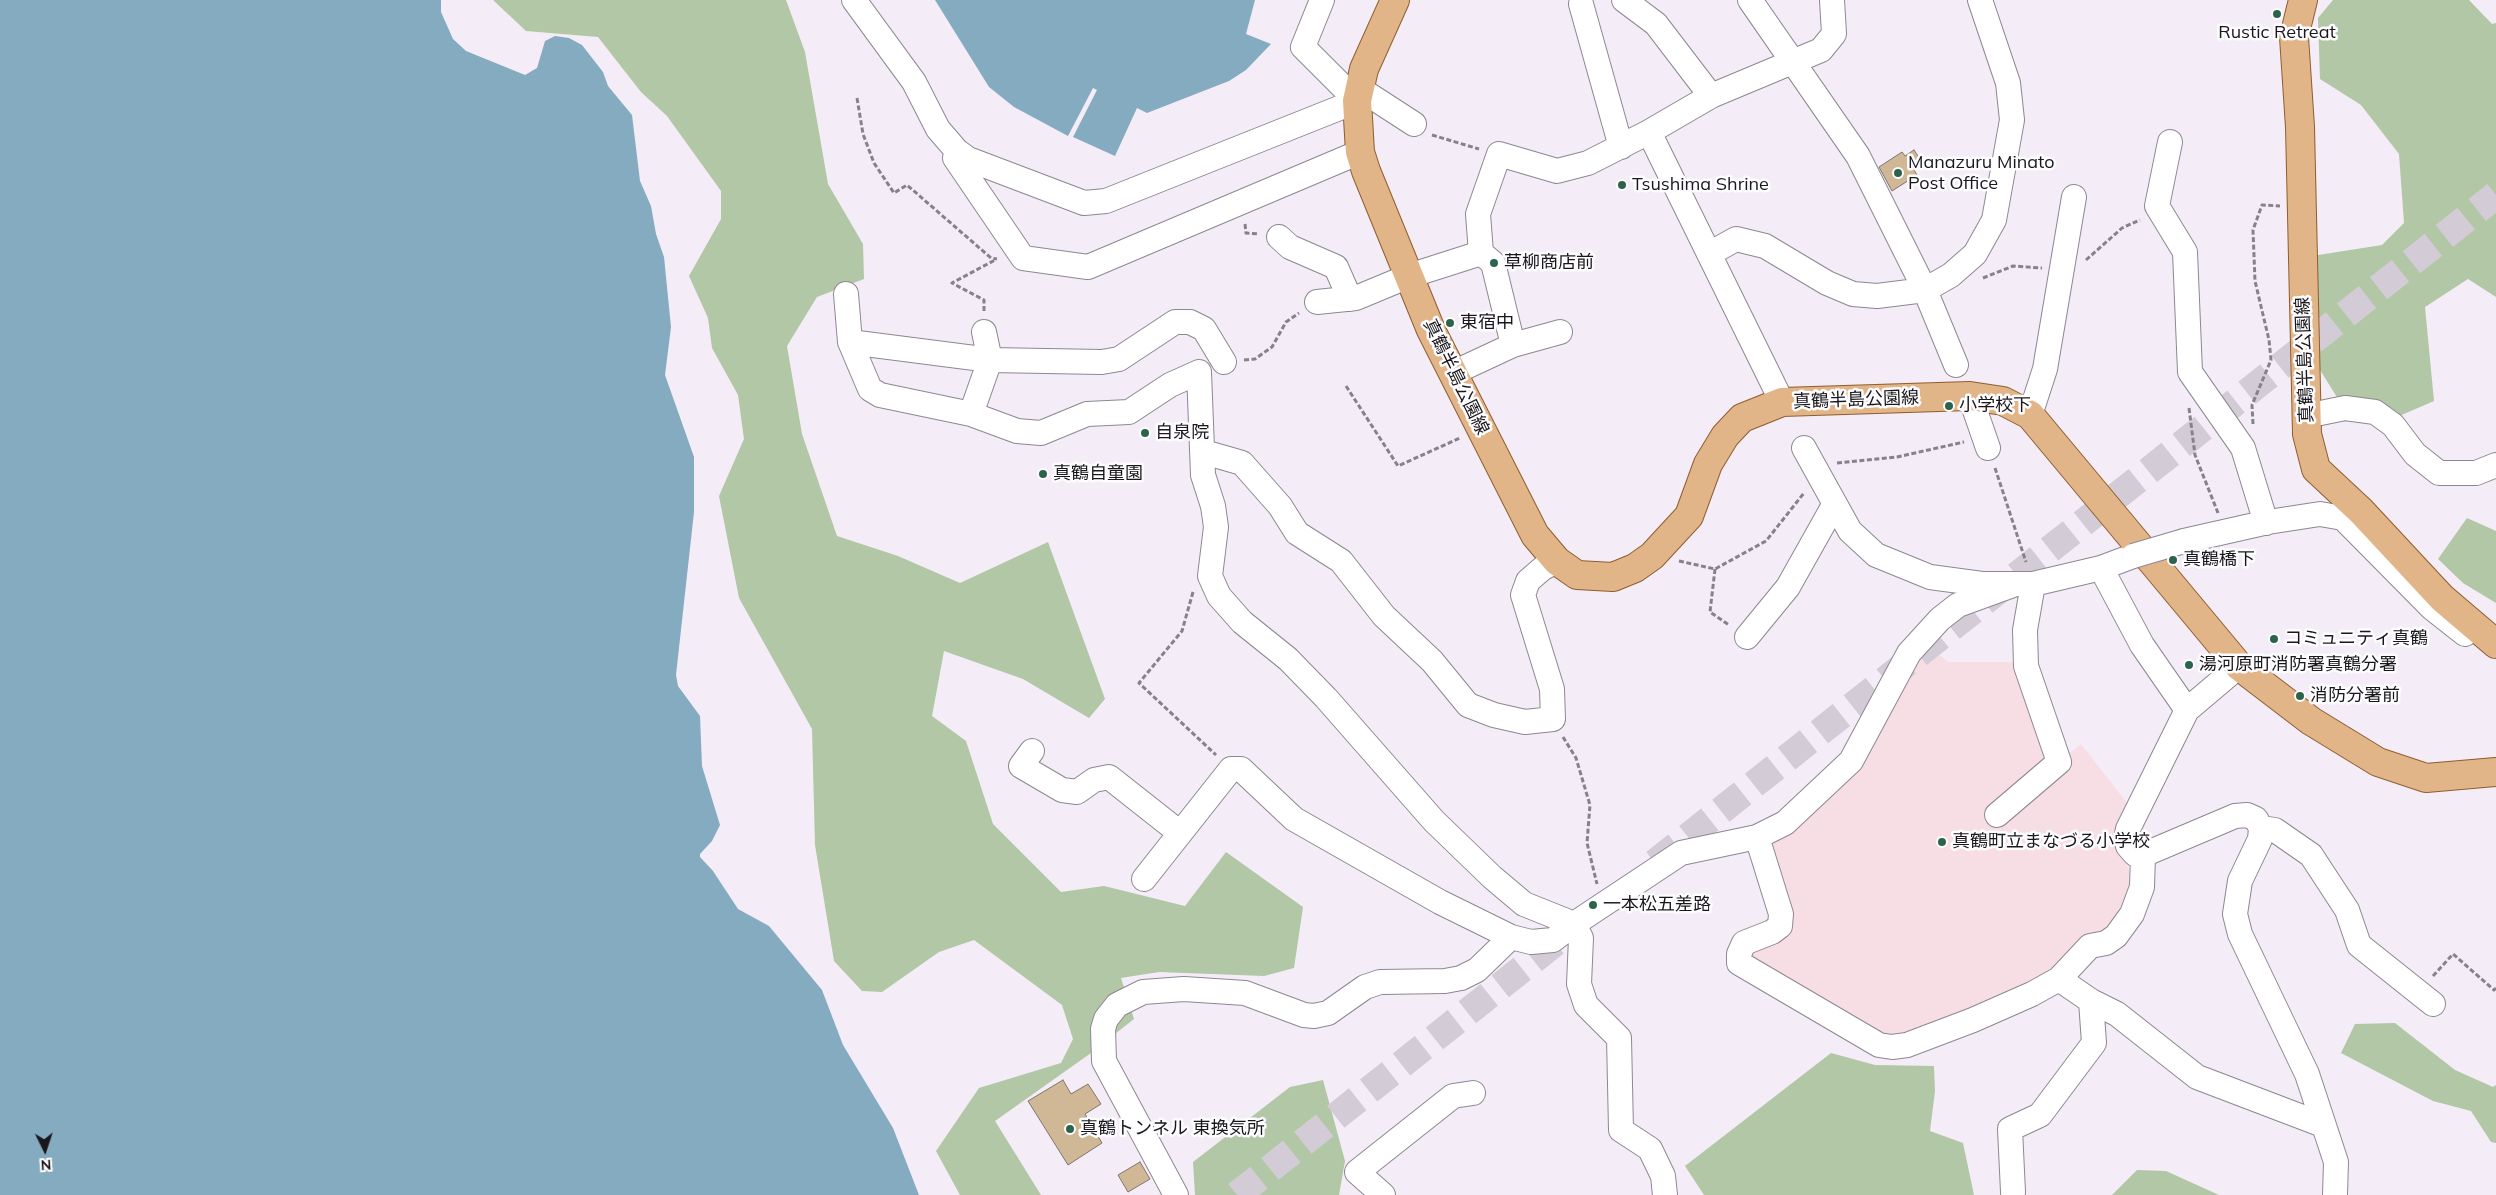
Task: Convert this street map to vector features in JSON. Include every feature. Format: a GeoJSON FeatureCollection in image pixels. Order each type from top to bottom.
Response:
{"type":"FeatureCollection","features":[{"type":"Feature","properties":{"kind":"main road","name":"真鶴半島公園線"},"geometry":{"type":"LineString","coordinates":[[1395,0],[1364,69],[1359,95],[1360,152],[1431,330],[1452,373],[1535,534],[1557,561],[1577,576],[1613,577],[1635,568],[1652,556],[1689,516],[1708,464],[1725,436],[1742,418],[1782,402],[1970,396],[2003,402],[2030,414],[2239,666],[2311,721],[2378,762],[2426,778],[2496,772]]}},
{"type":"Feature","properties":{"kind":"main road","name":"真鶴半島公園線"},"geometry":{"type":"LineString","coordinates":[[2303,0],[2294,37],[2300,127],[2306,416],[2307,434],[2316,469],[2361,511],[2442,598],[2496,645]]}},
{"type":"Feature","properties":{"kind":"street"},"geometry":{"type":"LineString","coordinates":[[854,0],[914,82],[938,129],[957,151],[968,159],[1084,204],[1106,201],[1359,95]]}},
{"type":"Feature","properties":{"kind":"street"},"geometry":{"type":"LineString","coordinates":[[1322,0],[1303,47],[1359,95],[1414,124]]}},
{"type":"Feature","properties":{"kind":"street"},"geometry":{"type":"LineString","coordinates":[[1624,0],[1656,24],[1711,96]]}},
{"type":"Feature","properties":{"kind":"street"},"geometry":{"type":"LineString","coordinates":[[1750,0],[1858,156],[1925,290],[1956,365]]}},
{"type":"Feature","properties":{"kind":"street"},"geometry":{"type":"LineString","coordinates":[[1513,345],[1493,263],[1481,254],[1478,214],[1499,154],[1557,171],[1588,163],[1650,132],[1711,96],[1821,50],[1834,34],[1832,0]]}},
{"type":"Feature","properties":{"kind":"street"},"geometry":{"type":"LineString","coordinates":[[1709,254],[1736,239],[1765,246],[1827,284],[1853,294],[1877,296],[1925,290],[1951,274],[1975,254],[1994,220],[2012,120],[2008,83],[1980,0]]}},
{"type":"Feature","properties":{"kind":"street"},"geometry":{"type":"LineString","coordinates":[[1581,4],[1621,147]]}},
{"type":"Feature","properties":{"kind":"street"},"geometry":{"type":"LineString","coordinates":[[1650,132],[1782,402]]}},
{"type":"Feature","properties":{"kind":"street"},"geometry":{"type":"LineString","coordinates":[[2170,142],[2157,206],[2186,252],[2190,372],[2242,448],[2266,523]]}},
{"type":"Feature","properties":{"kind":"street"},"geometry":{"type":"LineString","coordinates":[[957,151],[955,158],[1023,258],[1088,267],[1360,152]]}},
{"type":"Feature","properties":{"kind":"street"},"geometry":{"type":"LineString","coordinates":[[2030,414],[2045,369],[2074,197]]}},
{"type":"Feature","properties":{"kind":"street"},"geometry":{"type":"LineString","coordinates":[[1279,237],[1290,247],[1336,267],[1350,299]]}},
{"type":"Feature","properties":{"kind":"street"},"geometry":{"type":"LineString","coordinates":[[1317,302],[1350,299],[1409,276],[1481,254]]}},
{"type":"Feature","properties":{"kind":"street"},"geometry":{"type":"LineString","coordinates":[[846,294],[850,342],[870,389],[880,395],[971,414],[1017,431],[1041,434],[1087,414],[1129,412],[1170,385],[1199,372],[1204,452],[1203,475],[1214,506],[1216,527],[1210,576],[1220,596],[1242,622],[1294,665],[1406,786],[1434,821],[1492,877],[1524,904],[1576,922]]}},
{"type":"Feature","properties":{"kind":"street"},"geometry":{"type":"LineString","coordinates":[[850,342],[990,360],[1066,363],[1119,359],[1176,322],[1190,322],[1204,329],[1224,362]]}},
{"type":"Feature","properties":{"kind":"street"},"geometry":{"type":"LineString","coordinates":[[971,414],[990,360],[984,332]]}},
{"type":"Feature","properties":{"kind":"street"},"geometry":{"type":"LineString","coordinates":[[1452,373],[1513,345],[1560,332]]}},
{"type":"Feature","properties":{"kind":"street"},"geometry":{"type":"LineString","coordinates":[[1970,396],[1986,442]]}},
{"type":"Feature","properties":{"kind":"street"},"geometry":{"type":"LineString","coordinates":[[2306,416],[2345,408],[2376,412],[2393,425],[2415,454],[2439,473],[2476,473],[2496,465]]}},
{"type":"Feature","properties":{"kind":"street"},"geometry":{"type":"LineString","coordinates":[[1204,452],[1242,463],[1280,506],[1297,533],[1341,561],[1384,616],[1432,661],[1468,705],[1494,715],[1525,722],[1553,719],[1552,689],[1523,595],[1528,581],[1543,568],[1557,561]]}},
{"type":"Feature","properties":{"kind":"street"},"geometry":{"type":"LineString","coordinates":[[1812,463],[1850,531],[1876,555],[1930,577],[2023,585]]}},
{"type":"Feature","properties":{"kind":"street"},"geometry":{"type":"LineString","coordinates":[[1747,637],[1788,587],[1834,505]]}},
{"type":"Feature","properties":{"kind":"street"},"geometry":{"type":"LineString","coordinates":[[1144,879],[1231,769],[1241,769],[1294,819],[1440,902],[1511,937],[1531,942],[1553,940],[1576,922],[1681,853],[1757,838],[1785,823],[1851,761],[1909,653],[1940,619],[1958,605],[2023,585],[2101,568],[2133,556],[2184,541],[2266,523],[2320,514],[2343,518],[2432,608],[2478,643],[2496,645]]}},
{"type":"Feature","properties":{"kind":"street"},"geometry":{"type":"LineString","coordinates":[[2101,568],[2142,645],[2187,710]]}},
{"type":"Feature","properties":{"kind":"street"},"geometry":{"type":"LineString","coordinates":[[1997,815],[2059,762],[2026,666],[2023,585]]}},
{"type":"Feature","properties":{"kind":"street"},"geometry":{"type":"LineString","coordinates":[[2239,666],[2187,710],[2128,829],[2126,839],[2128,846],[2135,854],[2143,855],[2235,816],[2247,815],[2256,819],[2261,828],[2260,839],[2240,881],[2235,914],[2240,934],[2306,1074],[2336,1162],[2336,1195]]}},
{"type":"Feature","properties":{"kind":"street"},"geometry":{"type":"LineString","coordinates":[[1032,751],[1022,766],[1062,790],[1076,792],[1094,780],[1109,777],[1180,833]]}},
{"type":"Feature","properties":{"kind":"street"},"geometry":{"type":"LineString","coordinates":[[2261,828],[2275,830],[2311,854],[2347,910],[2360,945],[2425,998]]}},
{"type":"Feature","properties":{"kind":"street"},"geometry":{"type":"LineString","coordinates":[[1757,838],[1781,914],[1780,926],[1772,932],[1744,943],[1739,954],[1740,963],[1879,1045],[1892,1047],[1906,1045],[1973,1020],[2032,994],[2059,978],[2090,946],[2106,943],[2116,936],[2132,914],[2142,887],[2143,855]]}},
{"type":"Feature","properties":{"kind":"street"},"geometry":{"type":"LineString","coordinates":[[1576,922],[1581,938],[1579,984],[1586,1005],[1619,1038],[1622,1130],[1650,1149],[1664,1176],[1665,1195]]}},
{"type":"Feature","properties":{"kind":"street"},"geometry":{"type":"LineString","coordinates":[[1176,1195],[1104,1060],[1103,1029],[1106,1019],[1117,1005],[1143,992],[1184,989],[1245,993],[1304,1015],[1314,1016],[1328,1013],[1365,988],[1380,982],[1445,981],[1461,978],[1477,970],[1511,937]]}},
{"type":"Feature","properties":{"kind":"street"},"geometry":{"type":"LineString","coordinates":[[2059,978],[2091,1001],[2117,1014],[2197,1077],[2323,1124]]}},
{"type":"Feature","properties":{"kind":"street"},"geometry":{"type":"LineString","coordinates":[[2013,1192],[2010,1129],[2040,1115],[2094,1042],[2091,1001]]}},
{"type":"Feature","properties":{"kind":"street"},"geometry":{"type":"LineString","coordinates":[[1383,1195],[1357,1172],[1453,1096],[1473,1093]]}},
{"type":"Feature","properties":{"kind":"path"},"geometry":{"type":"LineString","coordinates":[[857,98],[863,134],[874,163],[894,192],[907,185],[991,258],[997,260]]}},
{"type":"Feature","properties":{"kind":"path"},"geometry":{"type":"LineString","coordinates":[[1414,124],[1434,137],[1499,154]]}},
{"type":"Feature","properties":{"kind":"path"},"geometry":{"type":"LineString","coordinates":[[1243,202],[1246,233],[1279,237]]}},
{"type":"Feature","properties":{"kind":"path"},"geometry":{"type":"LineString","coordinates":[[2253,425],[2252,405],[2271,360],[2269,340],[2255,280],[2253,230],[2262,205],[2301,206]]}},
{"type":"Feature","properties":{"kind":"path"},"geometry":{"type":"LineString","coordinates":[[1978,280],[2013,266],[2062,270],[2088,259],[2122,228]]}},
{"type":"Feature","properties":{"kind":"path"},"geometry":{"type":"LineString","coordinates":[[984,332],[984,300],[952,283],[997,260],[1023,258]]}},
{"type":"Feature","properties":{"kind":"path"},"geometry":{"type":"LineString","coordinates":[[1224,362],[1255,359],[1272,346],[1286,322],[1317,302]]}},
{"type":"Feature","properties":{"kind":"path"},"geometry":{"type":"LineString","coordinates":[[2190,372],[2186,391],[2195,455],[2225,532]]}},
{"type":"Feature","properties":{"kind":"path"},"geometry":{"type":"LineString","coordinates":[[1346,386],[1398,466],[1481,429]]}},
{"type":"Feature","properties":{"kind":"path"},"geometry":{"type":"LineString","coordinates":[[1652,556],[1715,569],[1766,541],[1812,463],[1896,457],[1986,442],[2023,585]]}},
{"type":"Feature","properties":{"kind":"path"},"geometry":{"type":"LineString","coordinates":[[1715,569],[1710,612],[1747,637]]}},
{"type":"Feature","properties":{"kind":"path"},"geometry":{"type":"LineString","coordinates":[[1210,576],[1191,594],[1182,631],[1139,683],[1231,769]]}},
{"type":"Feature","properties":{"kind":"path"},"geometry":{"type":"LineString","coordinates":[[1553,719],[1576,758],[1590,805],[1587,843],[1598,884],[1576,922]]}},
{"type":"Feature","properties":{"kind":"path"},"geometry":{"type":"LineString","coordinates":[[2425,998],[2453,954],[2494,990],[2496,988]]}},
{"type":"Feature","properties":{"kind":"shaded area","name":"真鶴町立まなづる小学校"},"geometry":{"type":"Polygon","coordinates":[[[1923,641],[1948,662],[2020,662],[2057,749],[2070,753],[2081,744],[2127,803],[2117,835],[2120,853],[2129,870],[2130,888],[2126,906],[2110,930],[2028,990],[1890,1042],[1751,960],[1750,948],[1777,937],[1765,849],[1849,767],[1923,641]]]}},
{"type":"Feature","properties":{"kind":"green space"},"geometry":{"type":"Polygon","coordinates":[[[493,0],[786,0],[805,52],[828,184],[863,244],[864,279],[817,297],[787,346],[802,434],[837,536],[898,556],[960,583],[1048,542],[1105,699],[1089,718],[1023,679],[944,651],[932,716],[966,741],[993,824],[1061,892],[1104,886],[1185,906],[1226,852],[1303,907],[1294,968],[1264,976],[1159,972],[1121,978],[1134,1019],[1091,1053],[995,1121],[1041,1195],[960,1195],[936,1151],[979,1088],[1061,1063],[1073,1039],[1062,1005],[974,940],[939,952],[882,992],[862,991],[834,961],[815,845],[812,729],[739,598],[719,496],[744,439],[738,395],[712,348],[708,318],[689,276],[721,219],[721,191],[667,116],[641,92],[598,37],[526,31],[493,0]]]}},
{"type":"Feature","properties":{"kind":"green space"},"geometry":{"type":"Polygon","coordinates":[[[2333,0],[2469,0],[2492,24],[2496,23],[2496,297],[2468,279],[2425,307],[2434,401],[2390,420],[2348,415],[2317,365],[2312,256],[2382,245],[2404,223],[2399,154],[2361,105],[2320,79],[2318,18],[2333,0]]]}},
{"type":"Feature","properties":{"kind":"green space"},"geometry":{"type":"Polygon","coordinates":[[[2467,518],[2496,531],[2496,603],[2463,583],[2438,559],[2467,518]]]}},
{"type":"Feature","properties":{"kind":"green space"},"geometry":{"type":"Polygon","coordinates":[[[2395,1023],[2455,1070],[2493,1087],[2496,1085],[2496,1143],[2491,1142],[2471,1111],[2433,1101],[2341,1053],[2355,1024],[2395,1023]]]}},
{"type":"Feature","properties":{"kind":"green space"},"geometry":{"type":"Polygon","coordinates":[[[1831,1053],[1875,1065],[1934,1066],[1935,1091],[1930,1131],[1963,1143],[1974,1195],[1704,1195],[1685,1166],[1831,1053]]]}},
{"type":"Feature","properties":{"kind":"green space"},"geometry":{"type":"Polygon","coordinates":[[[1323,1080],[1345,1161],[1339,1195],[1195,1195],[1193,1162],[1290,1087],[1323,1080]]]}},
{"type":"Feature","properties":{"kind":"green space"},"geometry":{"type":"Polygon","coordinates":[[[2137,1170],[2166,1171],[2219,1195],[2112,1195],[2137,1170]]]}},
{"type":"Feature","properties":{"kind":"water"},"geometry":{"type":"Polygon","coordinates":[[[0,0],[441,0],[441,12],[453,39],[466,51],[525,75],[537,68],[545,41],[555,36],[569,38],[582,45],[603,72],[608,86],[632,115],[640,181],[651,206],[656,234],[664,257],[671,327],[665,375],[694,457],[694,512],[676,675],[678,686],[700,716],[702,766],[720,825],[712,841],[700,854],[700,857],[713,871],[738,909],[769,926],[822,990],[843,1045],[893,1128],[919,1195],[0,1195],[0,0]]]}},
{"type":"Feature","properties":{"kind":"water"},"geometry":{"type":"Polygon","coordinates":[[[935,0],[1255,0],[1246,34],[1271,44],[1246,70],[1229,81],[1147,113],[1137,108],[1115,156],[1073,137],[1097,90],[1093,88],[1068,136],[1014,107],[989,87],[935,0]]]}},
{"type":"Feature","properties":{"kind":"building","name":"Manazuru Minato Post Office"},"geometry":{"type":"Polygon","coordinates":[[[1914,150],[1923,164],[1914,170],[1917,175],[1892,191],[1879,167],[1902,152],[1905,156],[1914,150]]]}},
{"type":"Feature","properties":{"kind":"building","name":"真鶴トンネル 東換気所"},"geometry":{"type":"Polygon","coordinates":[[[1063,1080],[1071,1094],[1088,1084],[1101,1104],[1085,1114],[1102,1143],[1068,1165],[1028,1101],[1063,1080]]]}},
{"type":"Feature","properties":{"kind":"building"},"geometry":{"type":"Polygon","coordinates":[[[1140,1162],[1150,1179],[1128,1192],[1118,1175],[1140,1162]]]}},
{"type":"Feature","properties":{"kind":"tunnel"},"geometry":{"type":"LineString","coordinates":[[1655,863],[2496,195]]}},
{"type":"Feature","properties":{"kind":"tunnel"},"geometry":{"type":"LineString","coordinates":[[1237,1195],[1571,930]]}},
{"type":"Feature","properties":{"kind":"place","name":"Rustic Retreat"},"geometry":{"type":"Point","coordinates":[2277,14]}},
{"type":"Feature","properties":{"kind":"place","name":"Manazuru Minato Post Office"},"geometry":{"type":"Point","coordinates":[1898,173]}},
{"type":"Feature","properties":{"kind":"place","name":"Tsushima Shrine"},"geometry":{"type":"Point","coordinates":[1622,185]}},
{"type":"Feature","properties":{"kind":"place","name":"草柳商店前"},"geometry":{"type":"Point","coordinates":[1494,263]}},
{"type":"Feature","properties":{"kind":"place","name":"東宿中"},"geometry":{"type":"Point","coordinates":[1450,323]}},
{"type":"Feature","properties":{"kind":"place","name":"小学校下"},"geometry":{"type":"Point","coordinates":[1949,406]}},
{"type":"Feature","properties":{"kind":"place","name":"自泉院"},"geometry":{"type":"Point","coordinates":[1145,433]}},
{"type":"Feature","properties":{"kind":"place","name":"真鶴自童園"},"geometry":{"type":"Point","coordinates":[1043,474]}},
{"type":"Feature","properties":{"kind":"place","name":"真鶴橋下"},"geometry":{"type":"Point","coordinates":[2173,560]}},
{"type":"Feature","properties":{"kind":"place","name":"コミュニティ真鶴"},"geometry":{"type":"Point","coordinates":[2274,639]}},
{"type":"Feature","properties":{"kind":"place","name":"湯河原町消防署真鶴分署"},"geometry":{"type":"Point","coordinates":[2189,665]}},
{"type":"Feature","properties":{"kind":"place","name":"消防分署前"},"geometry":{"type":"Point","coordinates":[2300,696]}},
{"type":"Feature","properties":{"kind":"place","name":"真鶴町立まなづる小学校"},"geometry":{"type":"Point","coordinates":[1942,842]}},
{"type":"Feature","properties":{"kind":"place","name":"一本松五差路"},"geometry":{"type":"Point","coordinates":[1593,905]}},
{"type":"Feature","properties":{"kind":"place","name":"真鶴トンネル 東換気所"},"geometry":{"type":"Point","coordinates":[1070,1129]}}]}
